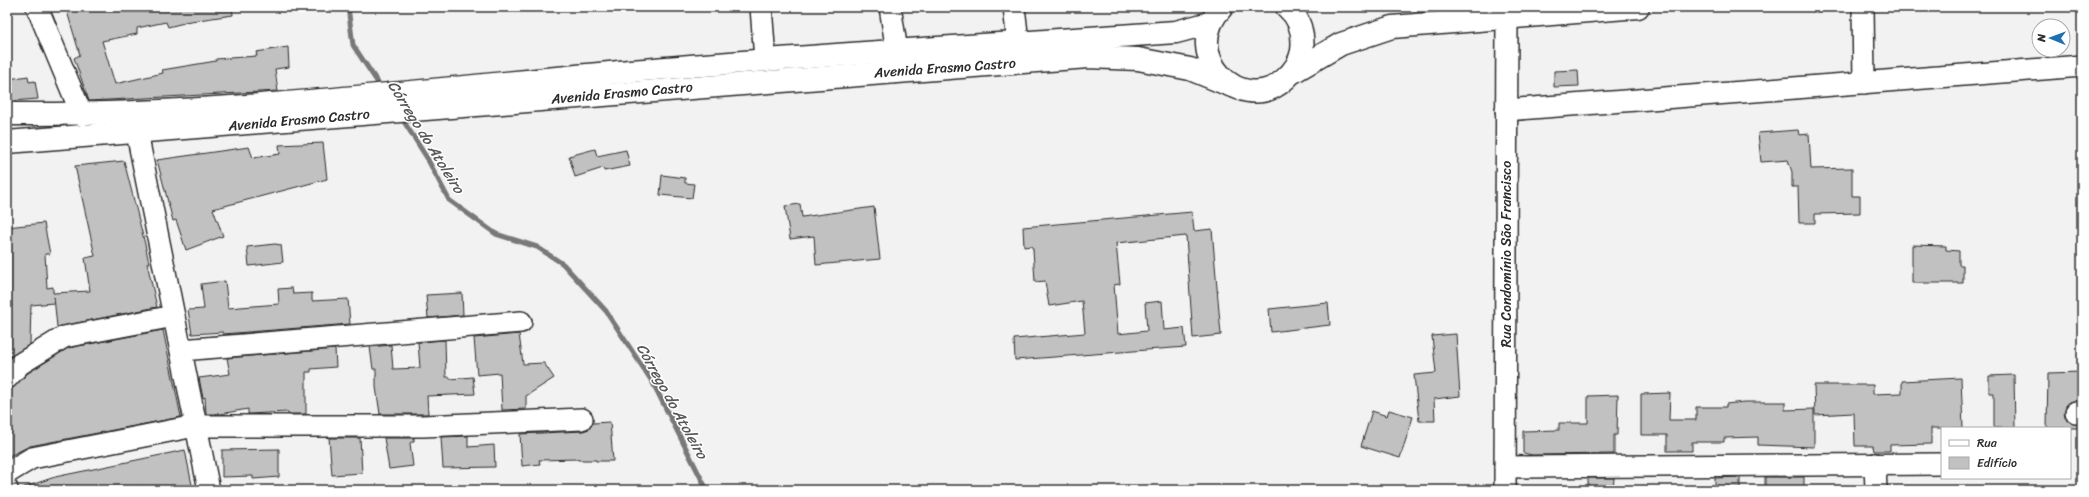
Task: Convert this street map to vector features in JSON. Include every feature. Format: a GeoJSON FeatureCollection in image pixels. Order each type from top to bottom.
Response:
{"type":"FeatureCollection","features":[{"type":"Feature","properties":{"kind":"main road"},"geometry":{"type":"LineString","coordinates":[[1287,7],[1293,12],[1300,27],[1303,42],[1301,58],[1293,72]]}},
{"type":"Feature","properties":{"kind":"main road"},"geometry":{"type":"LineString","coordinates":[[1293,72],[1341,44],[1392,27],[1638,7]]}},
{"type":"Feature","properties":{"kind":"main road","name":"Avenida Erasmo Castro"},"geometry":{"type":"LineString","coordinates":[[427,100],[765,59],[1176,32],[1215,13]]}},
{"type":"Feature","properties":{"kind":"main road"},"geometry":{"type":"LineString","coordinates":[[1215,13],[1206,41],[1209,59],[1218,75],[1232,86]]}},
{"type":"Feature","properties":{"kind":"main road","name":"Avenida Erasmo Castro"},"geometry":{"type":"LineString","coordinates":[[7,142],[137,133],[374,104],[1088,57],[1138,58],[1190,69],[1248,91],[1265,90],[1281,84],[1293,72]]}},
{"type":"Feature","properties":{"kind":"main road","name":"Avenida Erasmo Castro"},"geometry":{"type":"LineString","coordinates":[[7,114],[82,115],[296,102],[374,104]]}},
{"type":"Feature","properties":{"kind":"street"},"geometry":{"type":"LineString","coordinates":[[37,7],[82,115]]}},
{"type":"Feature","properties":{"kind":"street"},"geometry":{"type":"LineString","coordinates":[[761,7],[765,59]]}},
{"type":"Feature","properties":{"kind":"street"},"geometry":{"type":"LineString","coordinates":[[890,7],[897,51]]}},
{"type":"Feature","properties":{"kind":"street"},"geometry":{"type":"LineString","coordinates":[[1014,7],[1018,42]]}},
{"type":"Feature","properties":{"kind":"street"},"geometry":{"type":"LineString","coordinates":[[1863,7],[1864,82]]}},
{"type":"Feature","properties":{"kind":"street","name":"Rua Condomínio São Francisco"},"geometry":{"type":"LineString","coordinates":[[1505,490],[1507,18]]}},
{"type":"Feature","properties":{"kind":"street"},"geometry":{"type":"LineString","coordinates":[[1506,110],[2082,66]]}},
{"type":"Feature","properties":{"kind":"street"},"geometry":{"type":"LineString","coordinates":[[137,133],[208,490]]}},
{"type":"Feature","properties":{"kind":"street"},"geometry":{"type":"LineString","coordinates":[[7,378],[20,364],[64,337],[174,316]]}},
{"type":"Feature","properties":{"kind":"street"},"geometry":{"type":"LineString","coordinates":[[181,350],[521,322]]}},
{"type":"Feature","properties":{"kind":"street"},"geometry":{"type":"LineString","coordinates":[[7,473],[32,458],[195,426],[423,426],[582,419]]}},
{"type":"Feature","properties":{"kind":"street"},"geometry":{"type":"LineString","coordinates":[[1875,464],[1876,490]]}},
{"type":"Feature","properties":{"kind":"street"},"geometry":{"type":"LineString","coordinates":[[1505,468],[1941,464]]}},
{"type":"Feature","properties":{"kind":"building"},"geometry":{"type":"Polygon","coordinates":[[[232,7],[233,15],[184,22],[168,27],[166,22],[137,28],[137,34],[102,41],[115,84],[163,73],[162,70],[216,61],[216,59],[257,56],[256,52],[288,47],[289,67],[275,69],[278,91],[89,101],[74,58],[80,55],[66,8],[232,7]]]}},
{"type":"Feature","properties":{"kind":"building"},"geometry":{"type":"Polygon","coordinates":[[[1578,70],[1579,86],[1554,87],[1554,71],[1578,70]]]}},
{"type":"Feature","properties":{"kind":"building"},"geometry":{"type":"Polygon","coordinates":[[[28,76],[29,82],[35,81],[38,99],[12,101],[9,79],[28,76]]]}},
{"type":"Feature","properties":{"kind":"building"},"geometry":{"type":"Polygon","coordinates":[[[1798,130],[1799,135],[1809,134],[1811,169],[1852,168],[1852,196],[1860,196],[1860,213],[1815,214],[1815,223],[1799,223],[1798,187],[1792,187],[1792,172],[1788,160],[1761,162],[1758,133],[1798,130]]]}},
{"type":"Feature","properties":{"kind":"building"},"geometry":{"type":"Polygon","coordinates":[[[323,143],[327,179],[213,209],[223,236],[186,250],[176,220],[173,221],[157,160],[249,147],[253,158],[280,154],[279,145],[323,143]]]}},
{"type":"Feature","properties":{"kind":"building"},"geometry":{"type":"Polygon","coordinates":[[[595,149],[597,156],[626,150],[630,166],[604,171],[603,168],[575,177],[569,156],[595,149]]]}},
{"type":"Feature","properties":{"kind":"building"},"geometry":{"type":"Polygon","coordinates":[[[124,161],[145,244],[149,263],[147,263],[157,307],[57,327],[54,297],[54,303],[31,305],[30,344],[7,360],[7,227],[44,223],[50,254],[45,254],[47,288],[53,287],[53,293],[90,291],[85,258],[95,256],[75,166],[124,161]]]}},
{"type":"Feature","properties":{"kind":"building"},"geometry":{"type":"Polygon","coordinates":[[[662,175],[685,178],[685,183],[694,184],[692,198],[660,195],[662,175]]]}},
{"type":"Feature","properties":{"kind":"building"},"geometry":{"type":"Polygon","coordinates":[[[800,204],[802,217],[874,207],[880,259],[816,265],[814,236],[790,239],[785,206],[800,204]]]}},
{"type":"Feature","properties":{"kind":"building"},"geometry":{"type":"Polygon","coordinates":[[[1192,212],[1194,231],[1212,229],[1221,335],[1193,338],[1186,236],[1116,243],[1120,284],[1114,285],[1118,334],[1147,331],[1145,303],[1162,301],[1164,330],[1184,328],[1186,347],[1015,360],[1014,339],[1085,333],[1082,301],[1049,306],[1045,281],[1035,282],[1033,249],[1031,246],[1024,247],[1023,227],[1192,212]]]}},
{"type":"Feature","properties":{"kind":"building"},"geometry":{"type":"Polygon","coordinates":[[[275,244],[281,245],[283,262],[249,266],[247,247],[275,244]]]}},
{"type":"Feature","properties":{"kind":"building"},"geometry":{"type":"Polygon","coordinates":[[[1912,245],[1946,246],[1946,250],[1959,251],[1959,265],[1963,265],[1963,283],[1912,283],[1912,245]]]}},
{"type":"Feature","properties":{"kind":"building"},"geometry":{"type":"Polygon","coordinates":[[[225,281],[228,308],[279,304],[278,289],[292,288],[293,294],[312,293],[312,301],[348,299],[350,324],[223,334],[223,332],[192,334],[188,310],[204,309],[201,284],[225,281]]]}},
{"type":"Feature","properties":{"kind":"building"},"geometry":{"type":"Polygon","coordinates":[[[462,293],[463,315],[428,318],[426,295],[462,293]]]}},
{"type":"Feature","properties":{"kind":"building"},"geometry":{"type":"Polygon","coordinates":[[[1328,303],[1330,325],[1271,332],[1269,309],[1328,303]]]}},
{"type":"Feature","properties":{"kind":"building"},"geometry":{"type":"Polygon","coordinates":[[[163,330],[181,417],[30,446],[7,457],[7,390],[15,386],[28,373],[68,348],[163,330]]]}},
{"type":"Feature","properties":{"kind":"building"},"geometry":{"type":"Polygon","coordinates":[[[519,334],[523,364],[544,363],[554,378],[526,396],[526,409],[502,410],[500,373],[477,375],[474,338],[519,334]]]}},
{"type":"Feature","properties":{"kind":"building"},"geometry":{"type":"Polygon","coordinates":[[[1456,334],[1460,396],[1434,399],[1435,421],[1419,421],[1414,375],[1436,373],[1432,336],[1456,334]]]}},
{"type":"Feature","properties":{"kind":"building"},"geometry":{"type":"Polygon","coordinates":[[[445,340],[446,377],[450,377],[450,379],[473,377],[475,394],[427,396],[428,414],[380,414],[376,387],[376,369],[373,369],[370,347],[391,345],[393,369],[420,368],[418,342],[445,340]]]}},
{"type":"Feature","properties":{"kind":"building"},"geometry":{"type":"Polygon","coordinates":[[[335,349],[336,367],[311,369],[311,372],[306,372],[306,414],[288,414],[288,412],[248,414],[248,409],[220,414],[206,414],[205,397],[203,398],[199,378],[230,374],[227,358],[335,349]]]}},
{"type":"Feature","properties":{"kind":"building"},"geometry":{"type":"Polygon","coordinates":[[[2082,372],[2082,400],[2070,402],[2064,412],[2065,418],[2070,422],[2082,424],[2082,428],[2047,427],[2048,373],[2082,372]]]}},
{"type":"Feature","properties":{"kind":"building"},"geometry":{"type":"Polygon","coordinates":[[[2014,375],[2015,427],[1994,427],[1994,393],[1989,393],[1989,376],[2014,375]]]}},
{"type":"Feature","properties":{"kind":"building"},"geometry":{"type":"Polygon","coordinates":[[[1961,378],[1963,427],[1931,428],[1931,444],[1890,445],[1890,451],[1874,451],[1873,446],[1855,446],[1854,413],[1815,415],[1814,385],[1873,385],[1873,394],[1902,393],[1902,381],[1961,378]]]}},
{"type":"Feature","properties":{"kind":"building"},"geometry":{"type":"Polygon","coordinates":[[[1670,393],[1669,420],[1696,420],[1696,407],[1726,407],[1726,404],[1744,402],[1785,402],[1785,410],[1814,409],[1814,447],[1758,445],[1758,437],[1724,438],[1724,442],[1692,442],[1692,451],[1667,451],[1667,435],[1641,435],[1641,394],[1670,393]]]}},
{"type":"Feature","properties":{"kind":"building"},"geometry":{"type":"Polygon","coordinates":[[[1618,395],[1617,435],[1614,435],[1614,454],[1532,455],[1523,453],[1523,431],[1559,430],[1559,423],[1588,423],[1588,396],[1618,395]]]}},
{"type":"Feature","properties":{"kind":"building"},"geometry":{"type":"Polygon","coordinates":[[[1389,410],[1413,417],[1400,458],[1361,446],[1372,411],[1387,416],[1389,410]]]}},
{"type":"Feature","properties":{"kind":"building"},"geometry":{"type":"Polygon","coordinates":[[[610,422],[613,461],[578,459],[539,460],[540,464],[522,466],[520,434],[583,431],[589,429],[593,423],[610,422]]]}},
{"type":"Feature","properties":{"kind":"building"},"geometry":{"type":"Polygon","coordinates":[[[468,436],[468,447],[494,445],[495,467],[443,468],[441,437],[468,436]]]}},
{"type":"Feature","properties":{"kind":"building"},"geometry":{"type":"Polygon","coordinates":[[[329,438],[360,438],[362,473],[332,475],[329,438]]]}},
{"type":"Feature","properties":{"kind":"building"},"geometry":{"type":"Polygon","coordinates":[[[384,438],[414,438],[414,441],[410,443],[413,466],[389,469],[384,438]]]}},
{"type":"Feature","properties":{"kind":"building"},"geometry":{"type":"Polygon","coordinates":[[[279,449],[279,477],[253,479],[253,476],[222,477],[222,450],[279,449]]]}},
{"type":"Feature","properties":{"kind":"building"},"geometry":{"type":"Polygon","coordinates":[[[185,450],[193,490],[143,490],[143,486],[126,490],[22,490],[22,488],[55,477],[185,450]]]}},
{"type":"Feature","properties":{"kind":"building"},"geometry":{"type":"Polygon","coordinates":[[[1740,477],[1740,490],[1715,490],[1715,478],[1740,477]]]}},
{"type":"Feature","properties":{"kind":"building"},"geometry":{"type":"Polygon","coordinates":[[[1765,477],[1804,477],[1804,490],[1765,490],[1765,477]]]}},
{"type":"Feature","properties":{"kind":"building"},"geometry":{"type":"Polygon","coordinates":[[[1588,478],[1614,478],[1613,490],[1588,490],[1588,478]]]}},
{"type":"Feature","properties":{"kind":"waterway","name":"Córrego do Atoleiro"},"geometry":{"type":"LineString","coordinates":[[348,7],[353,45],[382,89]]}},
{"type":"Feature","properties":{"kind":"waterway","name":"Córrego do Atoleiro"},"geometry":{"type":"LineString","coordinates":[[401,117],[427,158],[449,200],[496,234],[537,247],[563,264],[606,311],[653,383],[707,490]]}}]}
